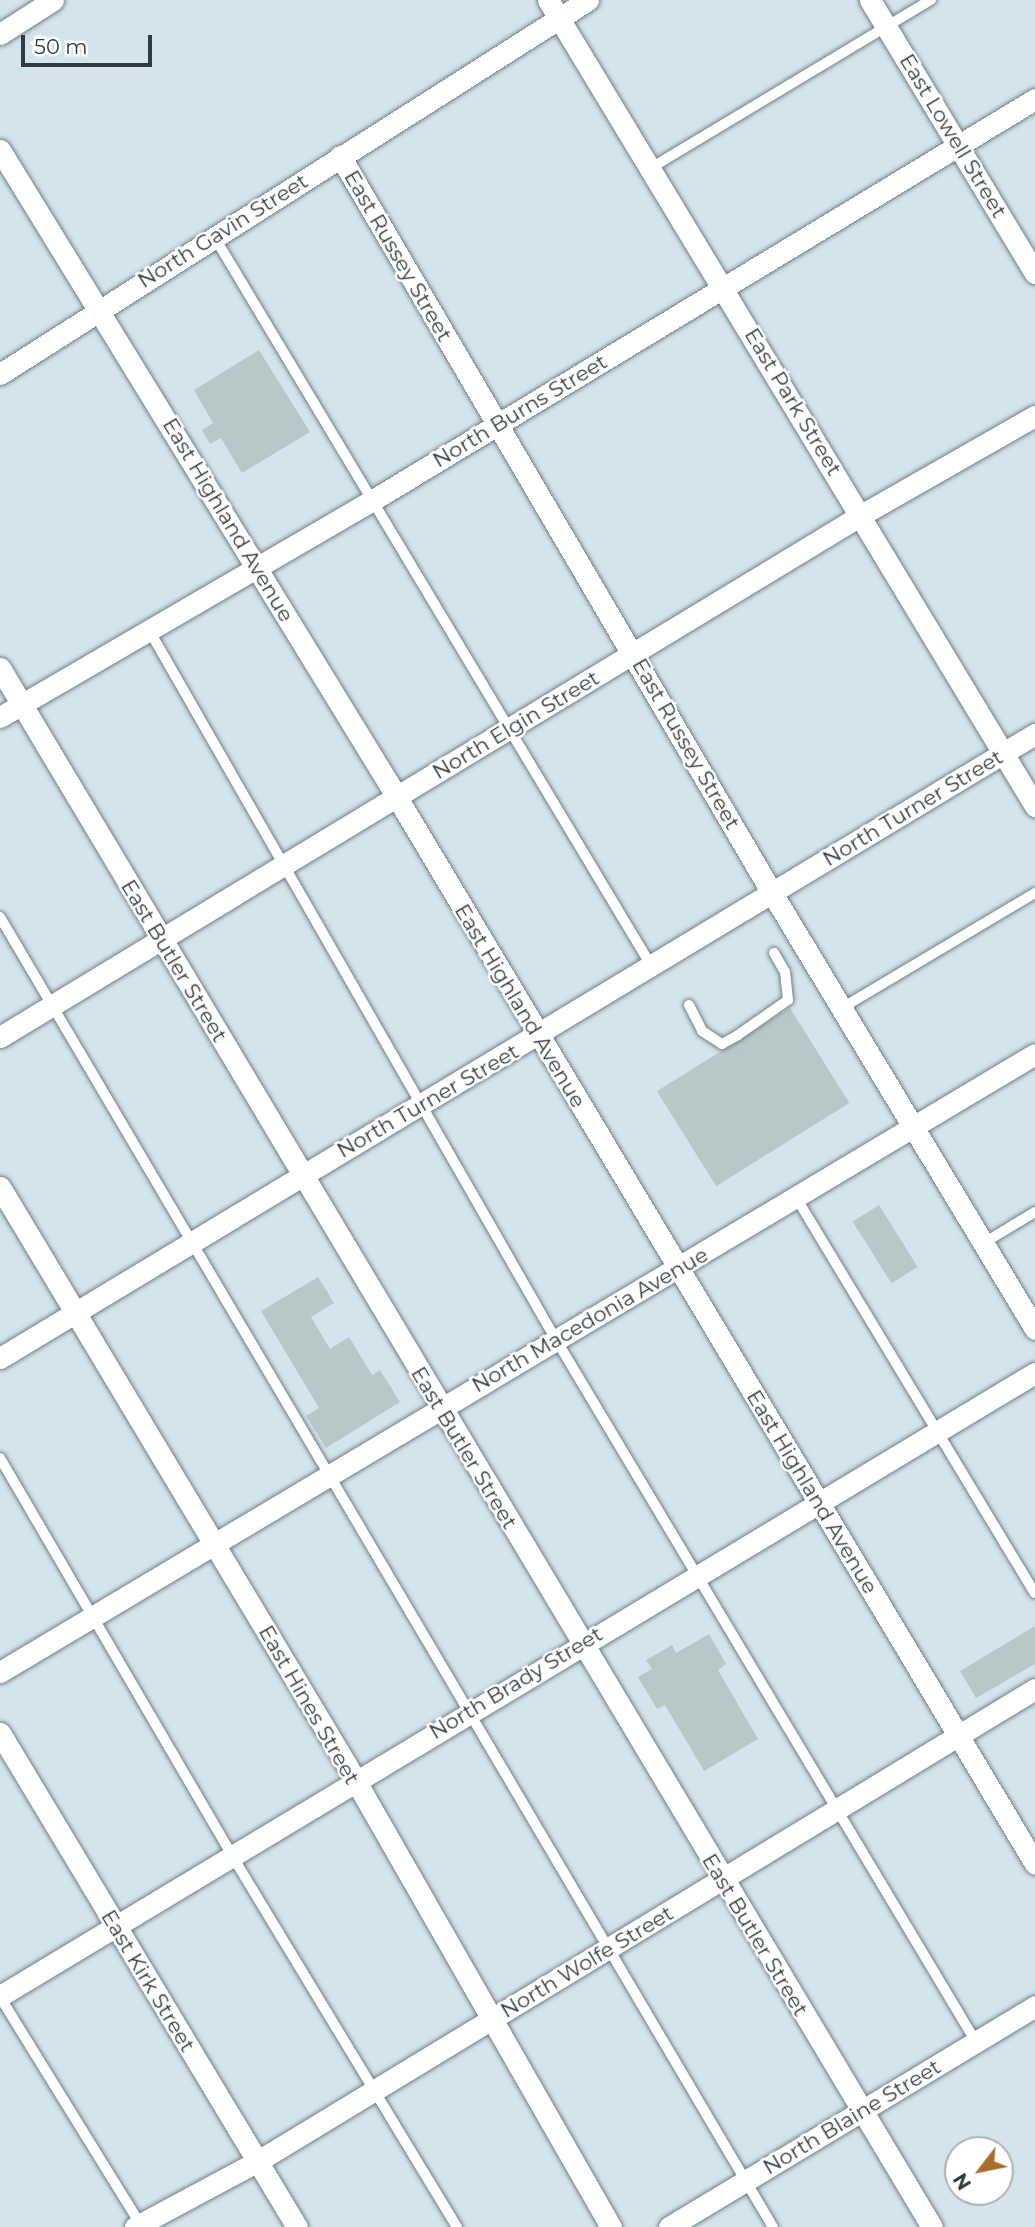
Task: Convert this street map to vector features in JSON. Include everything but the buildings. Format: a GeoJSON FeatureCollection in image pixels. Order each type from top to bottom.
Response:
{"type":"FeatureCollection","features":[{"type":"Feature","properties":{"kind":"street"},"geometry":{"type":"LineString","coordinates":[[0,34],[53,0]]}},
{"type":"Feature","properties":{"kind":"street","name":"East Park Street"},"geometry":{"type":"LineString","coordinates":[[548,0],[863,514],[1035,806]]}},
{"type":"Feature","properties":{"kind":"street","name":"North Gavin Street"},"geometry":{"type":"LineString","coordinates":[[0,374],[588,0]]}},
{"type":"Feature","properties":{"kind":"street","name":"East Lowell Street"},"geometry":{"type":"LineString","coordinates":[[870,0],[1035,273]]}},
{"type":"Feature","properties":{"kind":"street","name":"North Burns Street"},"geometry":{"type":"LineString","coordinates":[[0,717],[373,500],[1035,99]]}},
{"type":"Feature","properties":{"kind":"street","name":"East Highland Avenue"},"geometry":{"type":"LineString","coordinates":[[0,150],[397,797],[1035,1864]]}},
{"type":"Feature","properties":{"kind":"street","name":"East Russey Street"},"geometry":{"type":"LineString","coordinates":[[340,156],[495,425],[633,653],[772,893],[1035,1329]]}},
{"type":"Feature","properties":{"kind":"street","name":"North Elgin Street"},"geometry":{"type":"LineString","coordinates":[[0,1037],[161,942],[863,514],[1035,415]]}},
{"type":"Feature","properties":{"kind":"street","name":"East Butler Street"},"geometry":{"type":"LineString","coordinates":[[0,668],[161,942],[305,1172],[440,1407],[721,1880],[932,2227]]}},
{"type":"Feature","properties":{"kind":"street","name":"North Turner Street"},"geometry":{"type":"LineString","coordinates":[[0,1358],[305,1172],[539,1037],[1035,734]]}},
{"type":"Feature","properties":{"kind":"street","name":"North Macedonia Avenue"},"geometry":{"type":"LineString","coordinates":[[0,1672],[555,1338],[678,1269],[913,1130],[1035,1054]]}},
{"type":"Feature","properties":{"kind":"street","name":"East Hines Street"},"geometry":{"type":"LineString","coordinates":[[0,1187],[353,1780],[611,2227]]}},
{"type":"Feature","properties":{"kind":"street","name":"North Brady Street"},"geometry":{"type":"LineString","coordinates":[[0,1996],[230,1854],[1035,1373]]}},
{"type":"Feature","properties":{"kind":"street","name":"North Wolfe Street"},"geometry":{"type":"LineString","coordinates":[[139,2226],[258,2161],[1035,1689]]}},
{"type":"Feature","properties":{"kind":"street","name":"East Kirk Street"},"geometry":{"type":"LineString","coordinates":[[0,1733],[297,2227]]}},
{"type":"Feature","properties":{"kind":"street","name":"North Blaine Street"},"geometry":{"type":"LineString","coordinates":[[669,2227],[864,2112],[1035,2006]]}},
{"type":"Feature","properties":{"kind":"lane"},"geometry":{"type":"LineString","coordinates":[[651,168],[931,0]]}},
{"type":"Feature","properties":{"kind":"lane"},"geometry":{"type":"LineString","coordinates":[[215,238],[652,967]]}},
{"type":"Feature","properties":{"kind":"lane"},"geometry":{"type":"LineString","coordinates":[[149,630],[423,1102],[555,1338],[976,2042]]}},
{"type":"Feature","properties":{"kind":"lane"},"geometry":{"type":"LineString","coordinates":[[842,1008],[1035,893]]}},
{"type":"Feature","properties":{"kind":"lane"},"geometry":{"type":"LineString","coordinates":[[0,917],[191,1242],[331,1472],[744,2183],[773,2227]]}},
{"type":"Feature","properties":{"kind":"lane"},"geometry":{"type":"LineString","coordinates":[[689,1005],[702,1031],[722,1044],[738,1035],[788,1000],[785,972],[774,953]]}},
{"type":"Feature","properties":{"kind":"lane"},"geometry":{"type":"LineString","coordinates":[[797,1199],[935,1433],[1035,1593]]}},
{"type":"Feature","properties":{"kind":"lane"},"geometry":{"type":"LineString","coordinates":[[982,1244],[1035,1212]]}},
{"type":"Feature","properties":{"kind":"lane"},"geometry":{"type":"LineString","coordinates":[[0,1458],[230,1854],[457,2227]]}},
{"type":"Feature","properties":{"kind":"lane"},"geometry":{"type":"LineString","coordinates":[[0,1996],[139,2226]]}}]}
